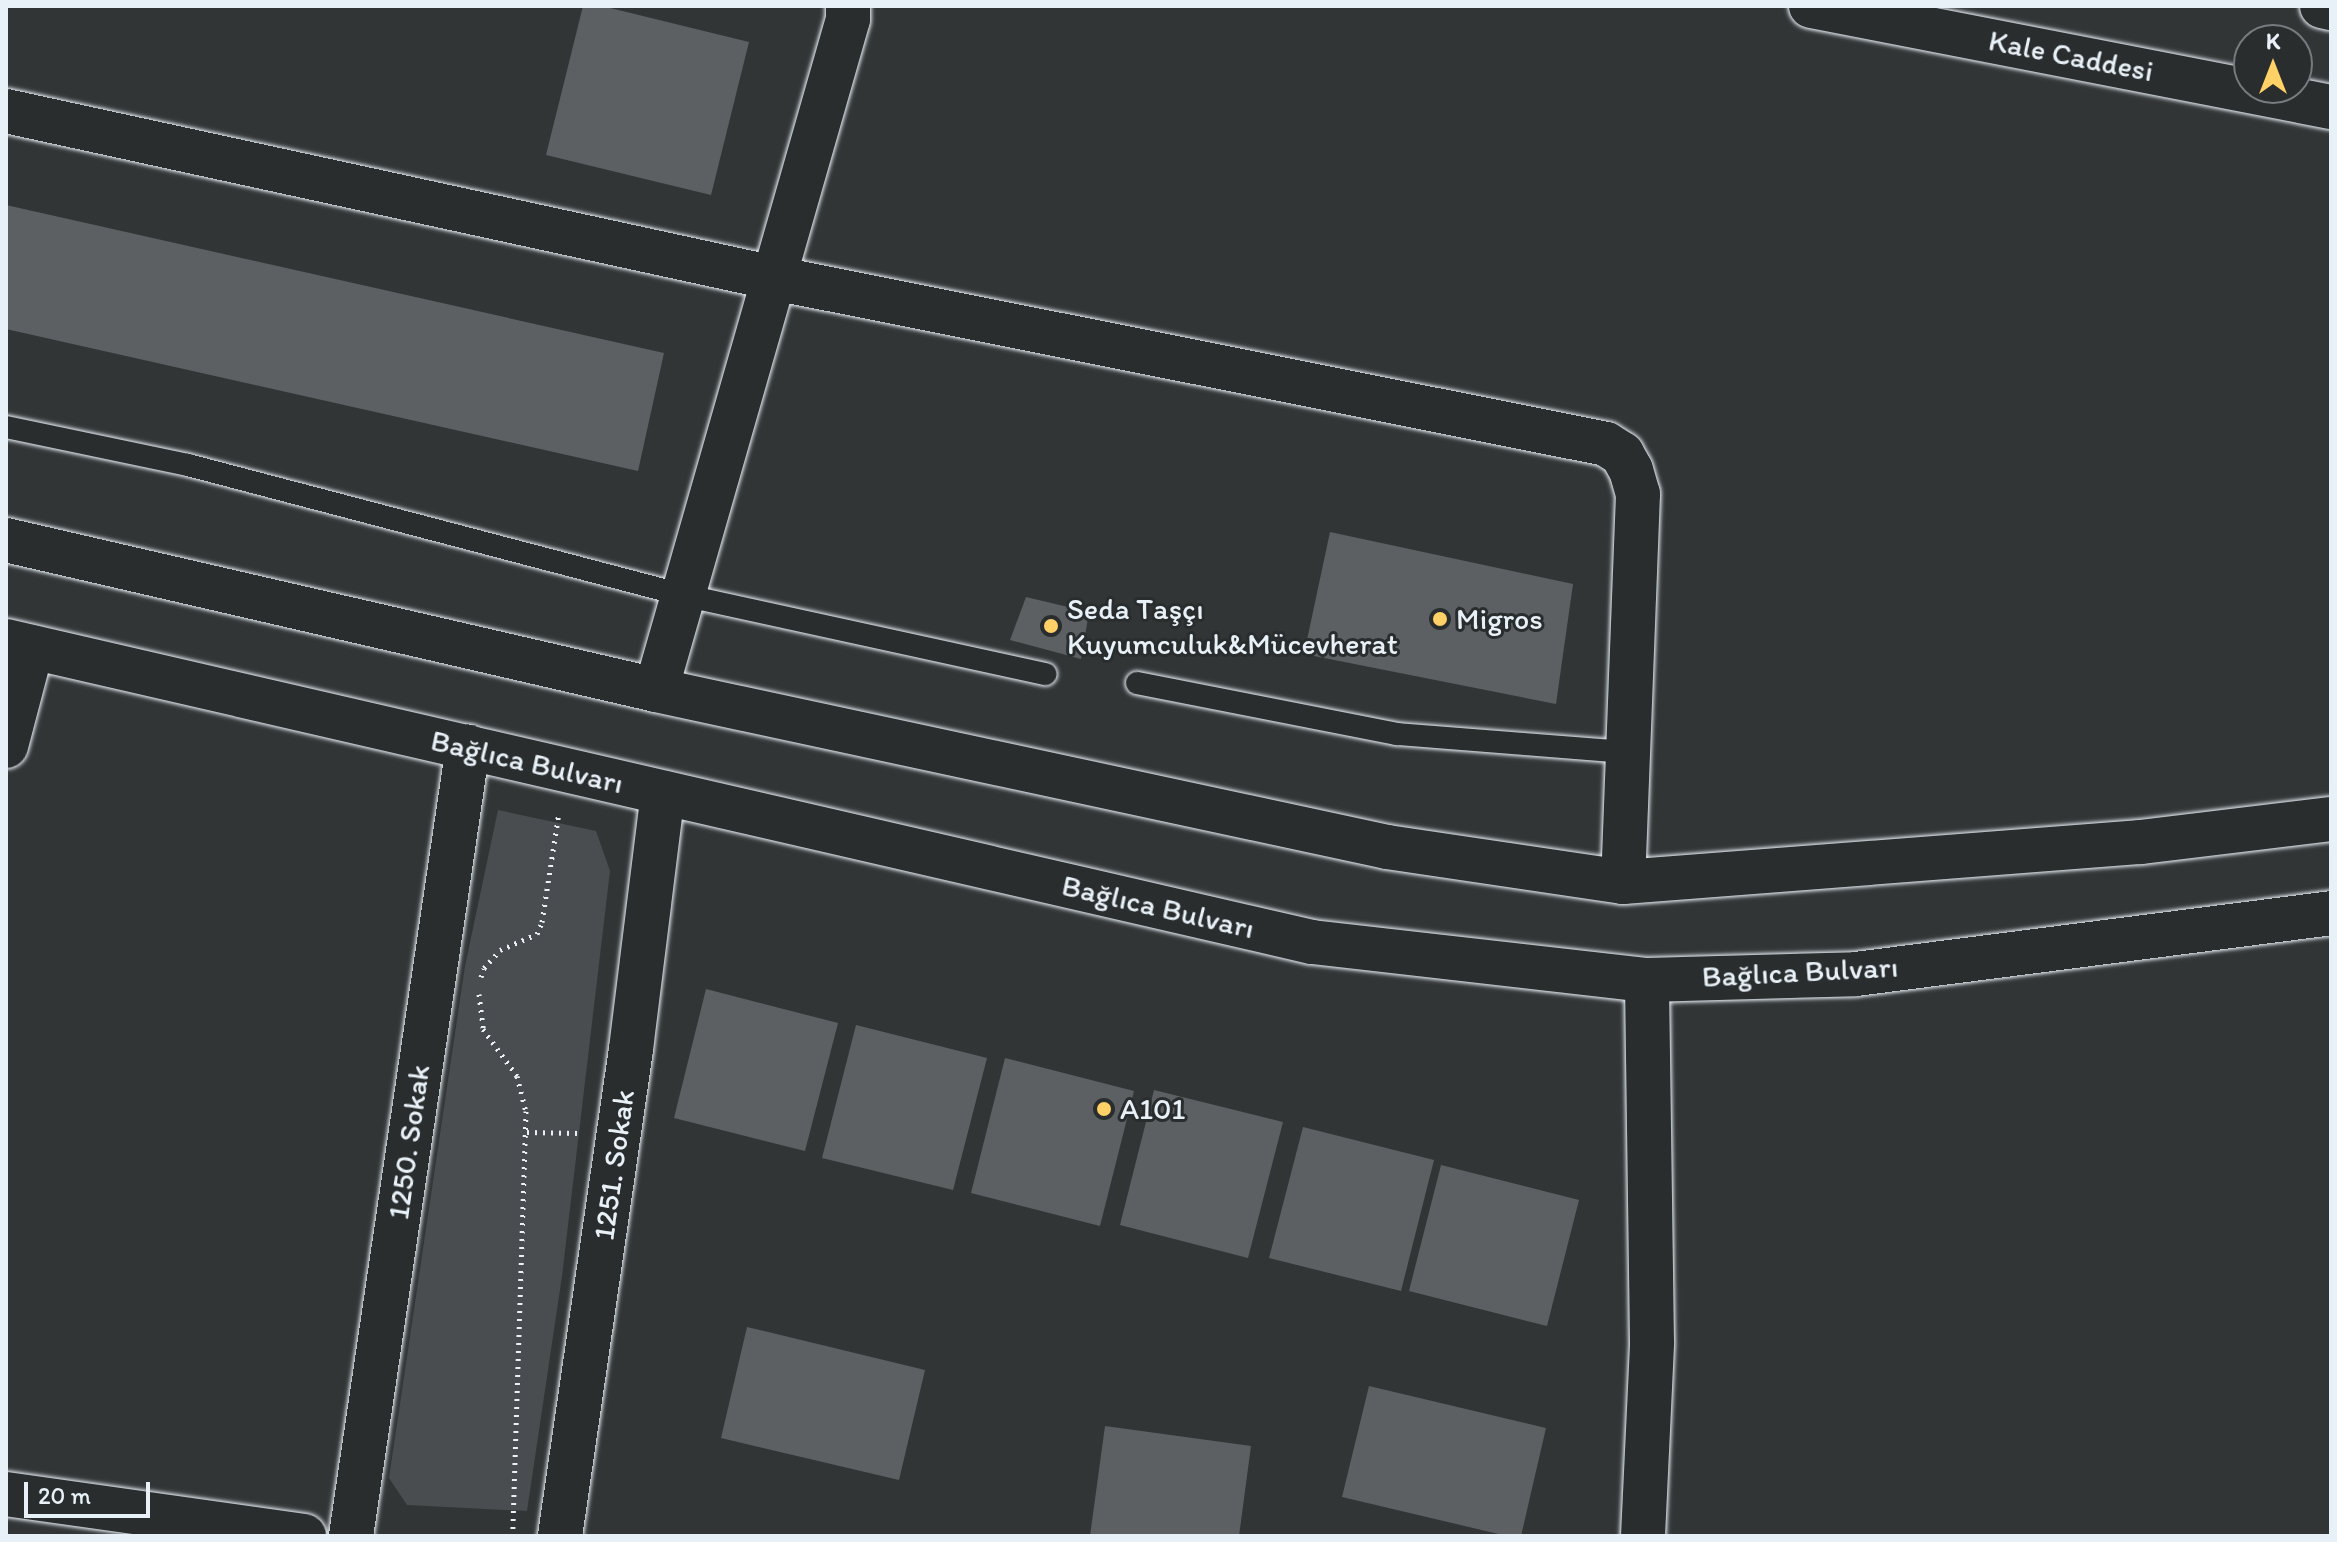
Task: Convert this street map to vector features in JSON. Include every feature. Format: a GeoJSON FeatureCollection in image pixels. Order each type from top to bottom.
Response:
{"type":"FeatureCollection","features":[{"type":"Feature","properties":{"kind":"street"},"geometry":{"type":"LineString","coordinates":[[656,690],[848,19],[848,6]]}},
{"type":"Feature","properties":{"kind":"street","name":"Kale Caddesi"},"geometry":{"type":"LineString","coordinates":[[1811,6],[2331,107]]}},
{"type":"Feature","properties":{"kind":"street"},"geometry":{"type":"LineString","coordinates":[[2322,6],[2331,8]]}},
{"type":"Feature","properties":{"kind":"street"},"geometry":{"type":"LineString","coordinates":[[6,111],[774,278],[1606,444],[1622,454],[1631,470],[1638,494],[1623,882]]}},
{"type":"Feature","properties":{"kind":"street"},"geometry":{"type":"LineString","coordinates":[[6,540],[656,690],[1387,847],[1623,882],[2141,842],[2331,819]]}},
{"type":"Feature","properties":{"kind":"street"},"geometry":{"type":"LineString","coordinates":[[6,746],[19,644]]}},
{"type":"Feature","properties":{"kind":"street","name":"Bağlıca Bulvarı"},"geometry":{"type":"LineString","coordinates":[[19,644],[1312,942],[1647,980],[1856,974],[2331,913]]}},
{"type":"Feature","properties":{"kind":"street","name":"1250. Sokak"},"geometry":{"type":"LineString","coordinates":[[351,1536],[468,747]]}},
{"type":"Feature","properties":{"kind":"street","name":"1251. Sokak"},"geometry":{"type":"LineString","coordinates":[[560,1536],[631,1049],[663,793]]}},
{"type":"Feature","properties":{"kind":"street"},"geometry":{"type":"LineString","coordinates":[[1643,1536],[1652,1342],[1647,980]]}},
{"type":"Feature","properties":{"kind":"street"},"geometry":{"type":"LineString","coordinates":[[6,1494],[304,1536]]}},
{"type":"Feature","properties":{"kind":"lane"},"geometry":{"type":"LineString","coordinates":[[6,427],[188,465],[683,595],[1045,674]]}},
{"type":"Feature","properties":{"kind":"lane"},"geometry":{"type":"LineString","coordinates":[[1137,683],[1397,734],[1627,752]]}},
{"type":"Feature","properties":{"kind":"path"},"geometry":{"type":"LineString","coordinates":[[513,1536],[526,1111],[517,1076],[483,1029],[478,1009],[479,984],[484,968],[500,950],[537,934],[542,922],[566,771]]}},
{"type":"Feature","properties":{"kind":"shaded area"},"geometry":{"type":"Polygon","coordinates":[[[498,810],[596,831],[610,871],[562,1276],[527,1511],[407,1505],[389,1478],[465,966],[498,810]]]}},
{"type":"Feature","properties":{"kind":"building"},"geometry":{"type":"Polygon","coordinates":[[[583,6],[602,6],[749,42],[711,195],[546,155],[583,6]]]}},
{"type":"Feature","properties":{"kind":"building"},"geometry":{"type":"Polygon","coordinates":[[[6,205],[664,353],[638,471],[6,329],[6,205]]]}},
{"type":"Feature","properties":{"kind":"building","name":"Migros"},"geometry":{"type":"Polygon","coordinates":[[[1330,532],[1573,584],[1556,704],[1304,654],[1330,532]]]}},
{"type":"Feature","properties":{"kind":"building","name":"Seda Taşçı Kuyumculuk&Mücevherat"},"geometry":{"type":"Polygon","coordinates":[[[1026,597],[1089,612],[1081,659],[1010,640],[1026,597]]]}},
{"type":"Feature","properties":{"kind":"building"},"geometry":{"type":"Polygon","coordinates":[[[706,989],[838,1023],[805,1151],[674,1118],[706,989]]]}},
{"type":"Feature","properties":{"kind":"building"},"geometry":{"type":"Polygon","coordinates":[[[856,1025],[987,1058],[953,1190],[822,1158],[856,1025]]]}},
{"type":"Feature","properties":{"kind":"building"},"geometry":{"type":"Polygon","coordinates":[[[1005,1058],[1134,1091],[1100,1226],[971,1193],[1005,1058]]]}},
{"type":"Feature","properties":{"kind":"building"},"geometry":{"type":"Polygon","coordinates":[[[1154,1090],[1283,1122],[1248,1258],[1120,1225],[1154,1090]]]}},
{"type":"Feature","properties":{"kind":"building"},"geometry":{"type":"Polygon","coordinates":[[[1303,1127],[1434,1160],[1401,1291],[1269,1258],[1303,1127]]]}},
{"type":"Feature","properties":{"kind":"building"},"geometry":{"type":"Polygon","coordinates":[[[1441,1165],[1579,1200],[1547,1326],[1409,1291],[1441,1165]]]}},
{"type":"Feature","properties":{"kind":"building"},"geometry":{"type":"Polygon","coordinates":[[[747,1327],[925,1370],[899,1480],[721,1438],[747,1327]]]}},
{"type":"Feature","properties":{"kind":"building"},"geometry":{"type":"Polygon","coordinates":[[[1369,1386],[1546,1428],[1521,1536],[1507,1536],[1342,1497],[1369,1386]]]}},
{"type":"Feature","properties":{"kind":"building"},"geometry":{"type":"Polygon","coordinates":[[[1105,1426],[1251,1446],[1239,1536],[1090,1536],[1105,1426]]]}},
{"type":"Feature","properties":{"kind":"place","name":"Migros"},"geometry":{"type":"Point","coordinates":[1440,619]}},
{"type":"Feature","properties":{"kind":"place","name":"Seda Taşçı Kuyumculuk&Mücevherat"},"geometry":{"type":"Point","coordinates":[1051,626]}},
{"type":"Feature","properties":{"kind":"place","name":"A101"},"geometry":{"type":"Point","coordinates":[1104,1109]}}]}
